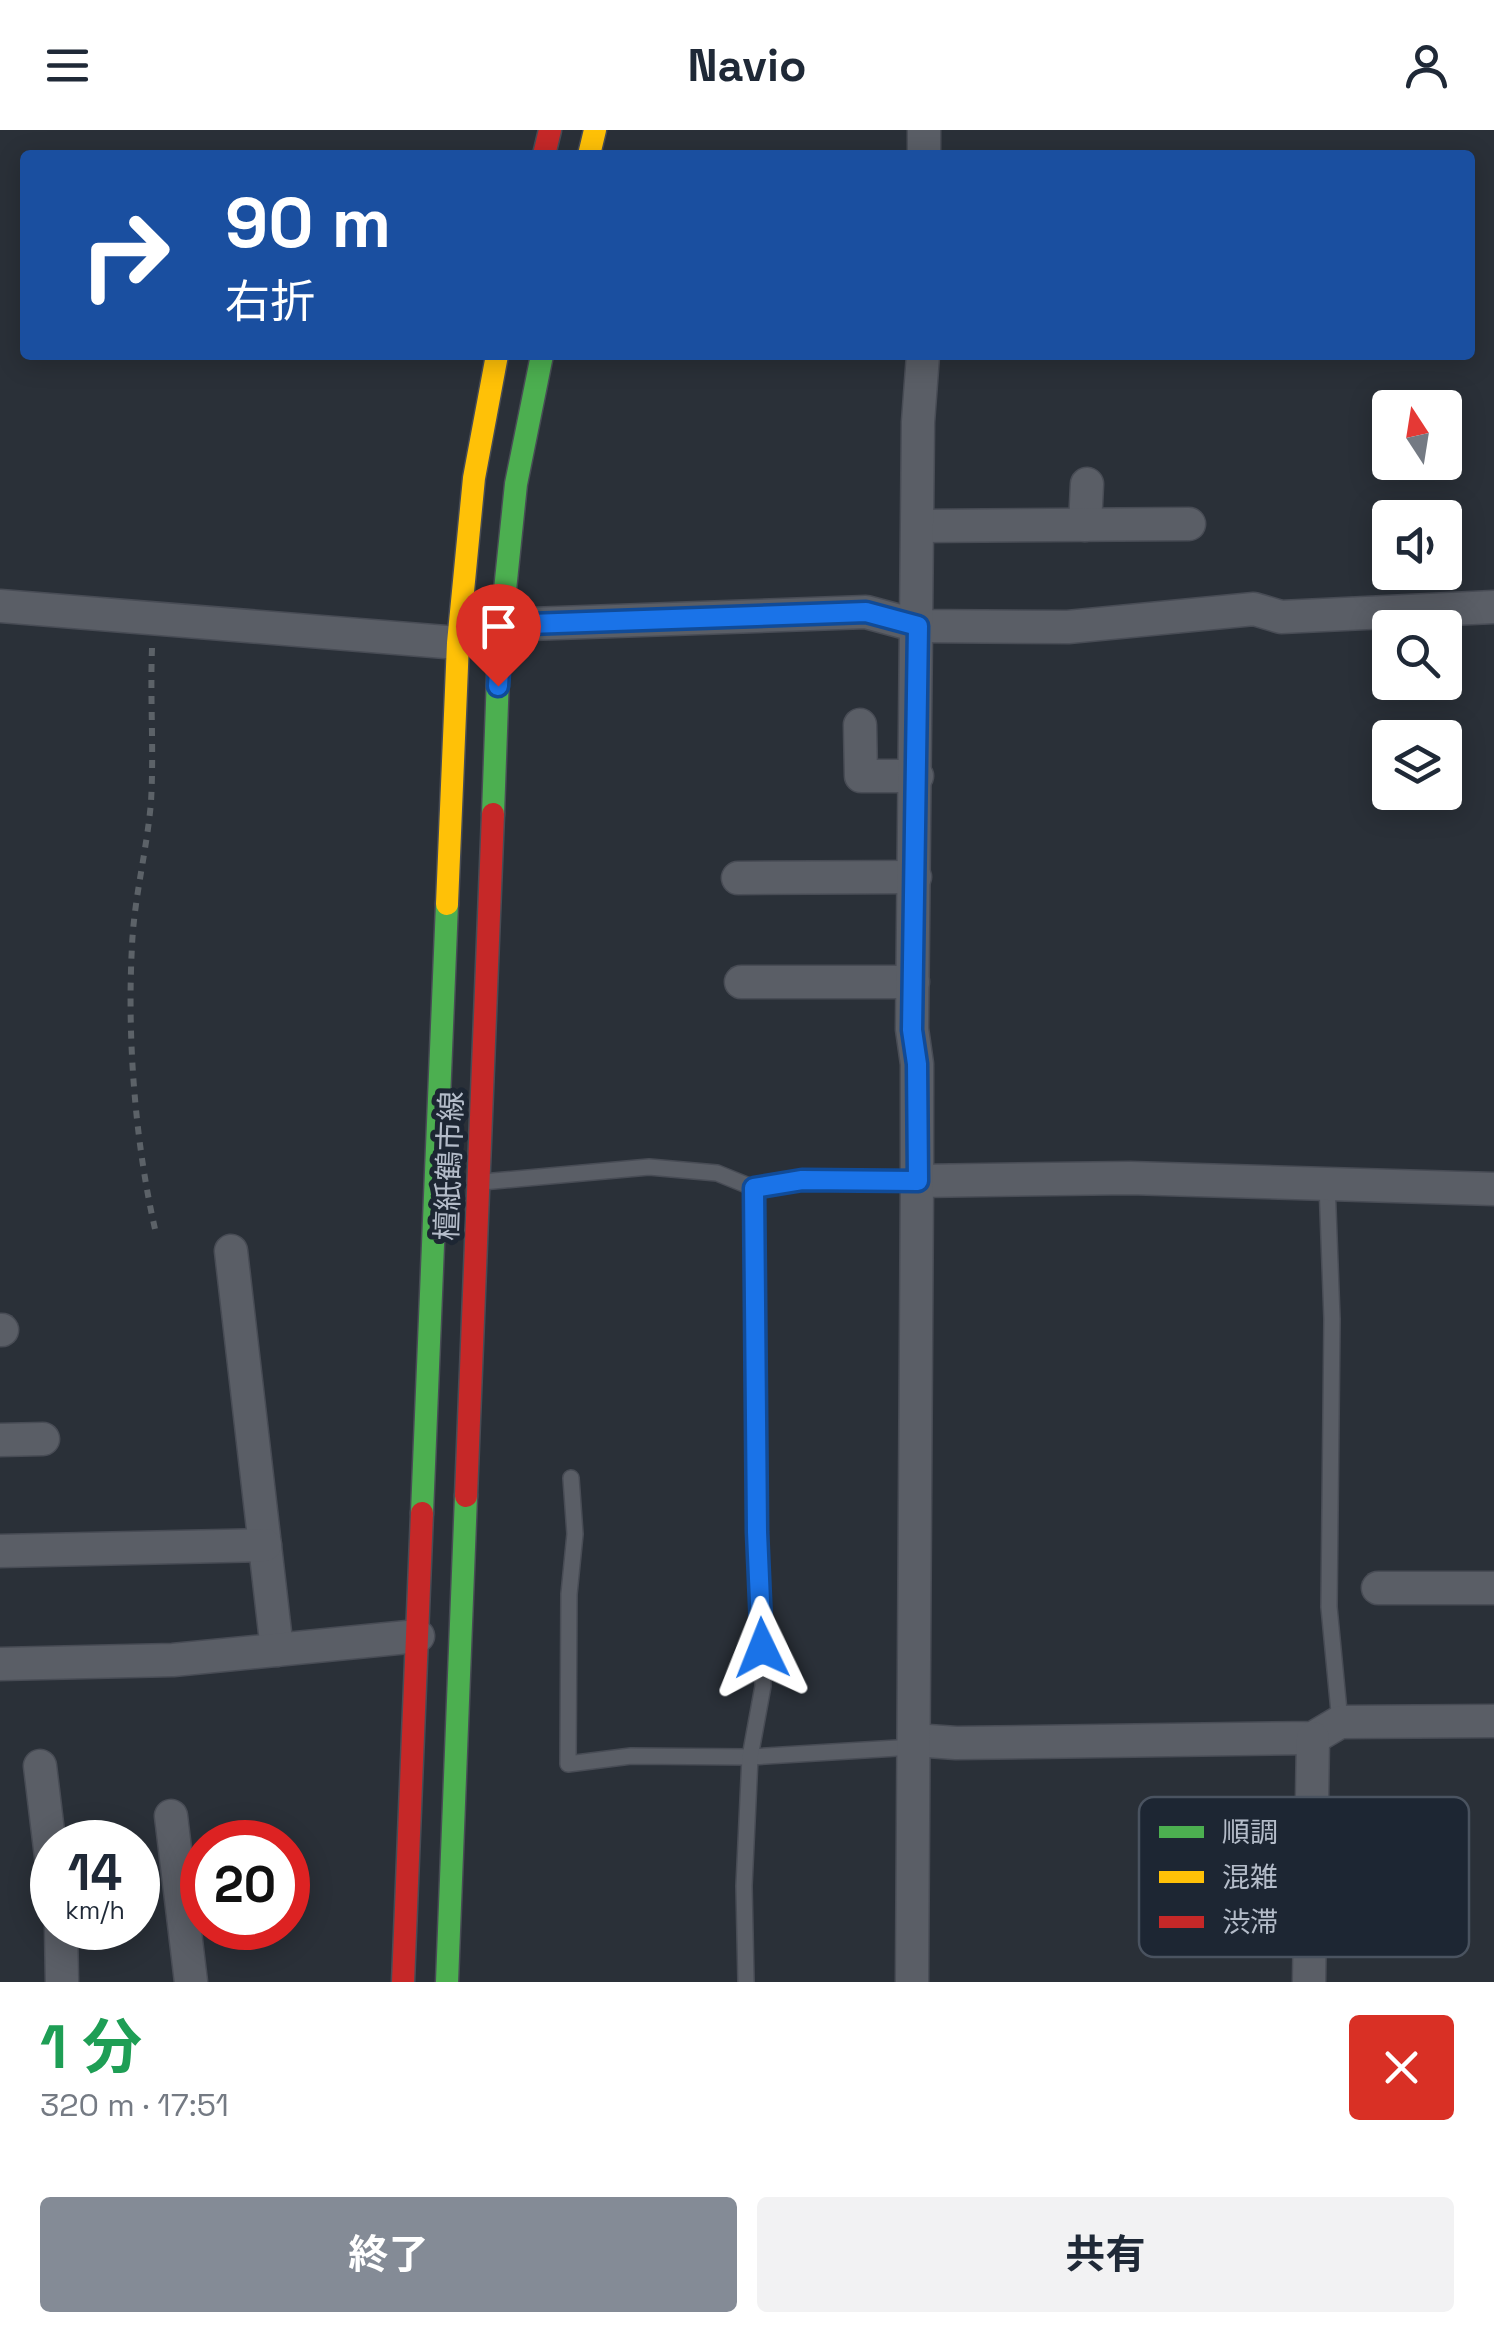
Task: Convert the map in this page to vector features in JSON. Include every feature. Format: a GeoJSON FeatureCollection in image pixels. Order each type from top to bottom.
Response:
{"type":"FeatureCollection","features":[{"type":"Feature","properties":{"kind":"main road","name":"檀紙鶴市線"},"geometry":{"type":"LineString","coordinates":[[404,1982],[458,643],[474,478],[496,360]]}},
{"type":"Feature","properties":{"kind":"main road","name":"檀紙鶴市線"},"geometry":{"type":"LineString","coordinates":[[447,1982],[502,625],[516,484],[541,360]]}},
{"type":"Feature","properties":{"kind":"street"},"geometry":{"type":"LineString","coordinates":[[912,1982],[918,1181],[913,982],[918,422],[923,360]]}},
{"type":"Feature","properties":{"kind":"street"},"geometry":{"type":"LineString","coordinates":[[1085,525],[1087,484]]}},
{"type":"Feature","properties":{"kind":"street"},"geometry":{"type":"LineString","coordinates":[[918,526],[1189,524]]}},
{"type":"Feature","properties":{"kind":"street"},"geometry":{"type":"LineString","coordinates":[[0,606],[458,643]]}},
{"type":"Feature","properties":{"kind":"street"},"geometry":{"type":"LineString","coordinates":[[502,625],[866,612],[918,626],[1068,627],[1254,609],[1281,617],[1494,607]]}},
{"type":"Feature","properties":{"kind":"street"},"geometry":{"type":"LineString","coordinates":[[860,726],[861,776],[916,776]]}},
{"type":"Feature","properties":{"kind":"street"},"geometry":{"type":"LineString","coordinates":[[738,878],[915,876]]}},
{"type":"Feature","properties":{"kind":"street"},"geometry":{"type":"LineString","coordinates":[[741,982],[913,982]]}},
{"type":"Feature","properties":{"kind":"street"},"geometry":{"type":"LineString","coordinates":[[918,1181],[1130,1178],[1494,1188]]}},
{"type":"Feature","properties":{"kind":"street"},"geometry":{"type":"LineString","coordinates":[[231,1250],[277,1650]]}},
{"type":"Feature","properties":{"kind":"street"},"geometry":{"type":"LineString","coordinates":[[0,1440],[44,1438]]}},
{"type":"Feature","properties":{"kind":"street"},"geometry":{"type":"LineString","coordinates":[[0,1550],[265,1545]]}},
{"type":"Feature","properties":{"kind":"street"},"geometry":{"type":"LineString","coordinates":[[1378,1588],[1494,1588]]}},
{"type":"Feature","properties":{"kind":"street"},"geometry":{"type":"LineString","coordinates":[[0,1664],[173,1660],[418,1636]]}},
{"type":"Feature","properties":{"kind":"street"},"geometry":{"type":"LineString","coordinates":[[914,1744],[1494,1721]]}},
{"type":"Feature","properties":{"kind":"street"},"geometry":{"type":"LineString","coordinates":[[1322,1797],[1327,1730]]}},
{"type":"Feature","properties":{"kind":"street"},"geometry":{"type":"LineString","coordinates":[[40,1766],[47,1820]]}},
{"type":"Feature","properties":{"kind":"street"},"geometry":{"type":"LineString","coordinates":[[171,1816],[191,1982]]}},
{"type":"Feature","properties":{"kind":"street"},"geometry":{"type":"LineString","coordinates":[[61,1950],[62,1982]]}},
{"type":"Feature","properties":{"kind":"street"},"geometry":{"type":"LineString","coordinates":[[1308,1982],[1310,1957]]}},
{"type":"Feature","properties":{"kind":"lane"},"geometry":{"type":"LineString","coordinates":[[478,1182],[650,1167],[716,1173],[754,1188],[802,1180],[918,1181]]}},
{"type":"Feature","properties":{"kind":"lane"},"geometry":{"type":"LineString","coordinates":[[1327,1182],[1332,1319],[1327,1730]]}},
{"type":"Feature","properties":{"kind":"lane"},"geometry":{"type":"LineString","coordinates":[[746,1982],[744,1886],[750,1756],[763,1686],[757,1532],[754,1188]]}},
{"type":"Feature","properties":{"kind":"lane"},"geometry":{"type":"LineString","coordinates":[[571,1478],[575,1534],[569,1594],[568,1764],[632,1756],[750,1756],[914,1744]]}},
{"type":"Feature","properties":{"kind":"path"},"geometry":{"type":"LineString","coordinates":[[154,617],[150,686],[154,754],[132,945],[131,1021],[144,1177],[155,1229]]}},
{"type":"Feature","properties":{"kind":"traffic: fast"},"geometry":{"type":"LineString","coordinates":[[493,814],[499,648],[516,484],[541,360]]}},
{"type":"Feature","properties":{"kind":"traffic: fast"},"geometry":{"type":"LineString","coordinates":[[422,1513],[447,904]]}},
{"type":"Feature","properties":{"kind":"traffic: fast"},"geometry":{"type":"LineString","coordinates":[[447,1982],[466,1496]]}},
{"type":"Feature","properties":{"kind":"traffic: slow"},"geometry":{"type":"LineString","coordinates":[[590,150],[595,130]]}},
{"type":"Feature","properties":{"kind":"traffic: slow"},"geometry":{"type":"LineString","coordinates":[[447,904],[458,643],[474,478],[496,360]]}},
{"type":"Feature","properties":{"kind":"traffic: jam"},"geometry":{"type":"LineString","coordinates":[[545,150],[550,130]]}},
{"type":"Feature","properties":{"kind":"traffic: jam"},"geometry":{"type":"LineString","coordinates":[[466,1496],[493,814]]}},
{"type":"Feature","properties":{"kind":"traffic: jam"},"geometry":{"type":"LineString","coordinates":[[403,1982],[422,1513]]}},
{"type":"Feature","properties":{"kind":"route"},"geometry":{"type":"LineString","coordinates":[[498,686],[502,625],[866,612],[918,626],[912,1030],[917,1064],[918,1181],[802,1180],[754,1188],[762,1648]]}}]}
